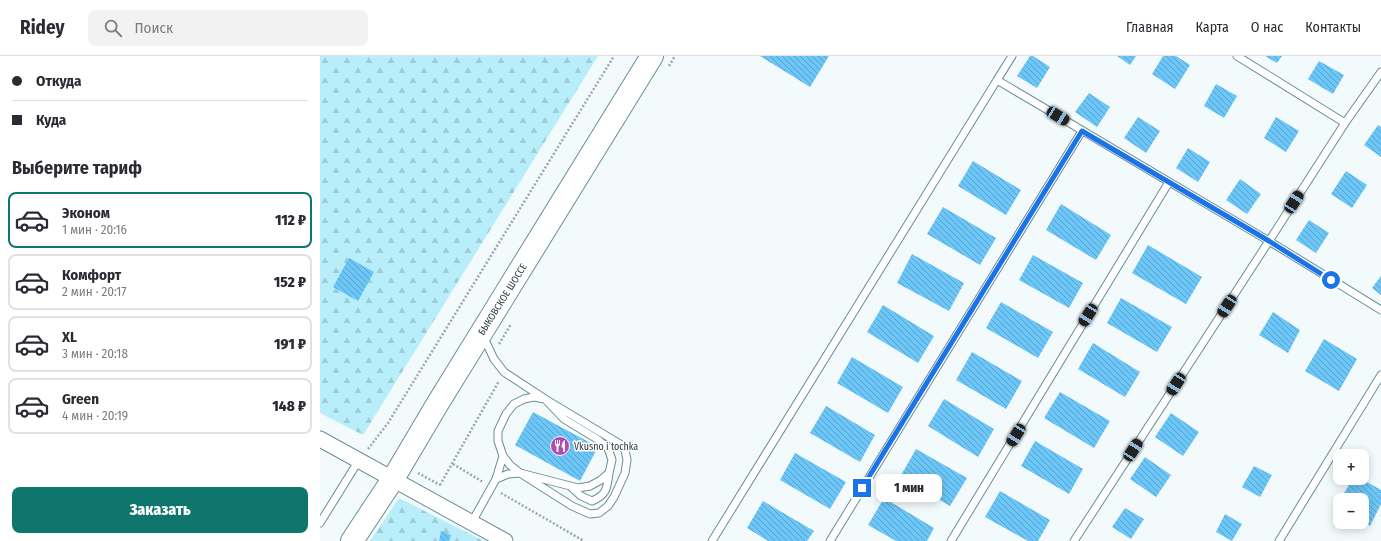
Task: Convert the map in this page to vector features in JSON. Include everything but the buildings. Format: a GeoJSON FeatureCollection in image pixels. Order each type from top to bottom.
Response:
{"type":"FeatureCollection","features":[{"type":"Feature","properties":{"kind":"main road","name":"БЫКОВСКОЕ ШОССЕ"},"geometry":{"type":"LineString","coordinates":[[352,541],[393,479],[438,403],[652,56]]}},
{"type":"Feature","properties":{"kind":"street"},"geometry":{"type":"LineString","coordinates":[[320,439],[505,541]]}},
{"type":"Feature","properties":{"kind":"lane"},"geometry":{"type":"LineString","coordinates":[[712,541],[1012,56]]}},
{"type":"Feature","properties":{"kind":"lane"},"geometry":{"type":"LineString","coordinates":[[1237,56],[1345,123]]}},
{"type":"Feature","properties":{"kind":"lane"},"geometry":{"type":"LineString","coordinates":[[1074,541],[1345,123],[1381,72]]}},
{"type":"Feature","properties":{"kind":"lane"},"geometry":{"type":"LineString","coordinates":[[997,80],[1269,241],[1381,310]]}},
{"type":"Feature","properties":{"kind":"lane"},"geometry":{"type":"LineString","coordinates":[[830,541],[1082,131]]}},
{"type":"Feature","properties":{"kind":"lane"},"geometry":{"type":"LineString","coordinates":[[951,541],[1169,182]]}},
{"type":"Feature","properties":{"kind":"lane"},"geometry":{"type":"LineString","coordinates":[[482,332],[494,359],[504,372],[620,444],[625,450],[627,460],[625,473],[614,497],[608,506],[599,513],[590,514],[572,506],[520,473],[510,465],[503,456],[498,441],[498,431],[506,414],[514,404],[524,399],[534,397],[546,399],[564,419],[597,439],[608,448],[612,460],[606,490],[600,498],[592,501],[581,496],[569,485]]}},
{"type":"Feature","properties":{"kind":"lane"},"geometry":{"type":"LineString","coordinates":[[1279,541],[1381,375]]}},
{"type":"Feature","properties":{"kind":"lane"},"geometry":{"type":"LineString","coordinates":[[472,522],[496,479],[503,456]]}},
{"type":"Feature","properties":{"kind":"lane"},"geometry":{"type":"LineString","coordinates":[[320,523],[359,460]]}},
{"type":"Feature","properties":{"kind":"lane"},"geometry":{"type":"LineString","coordinates":[[496,479],[508,474],[520,473],[578,488],[590,486],[601,480],[609,473]]}},
{"type":"Feature","properties":{"kind":"path"},"geometry":{"type":"LineString","coordinates":[[359,460],[388,423],[614,56]]}},
{"type":"Feature","properties":{"kind":"path"},"geometry":{"type":"LineString","coordinates":[[432,500],[504,372]]}},
{"type":"Feature","properties":{"kind":"path"},"geometry":{"type":"LineString","coordinates":[[453,464],[584,541]]}},
{"type":"Feature","properties":{"kind":"path"},"geometry":{"type":"LineString","coordinates":[[415,471],[440,485]]}},
{"type":"Feature","properties":{"kind":"green space"},"geometry":{"type":"Polygon","coordinates":[[[320,56],[598,56],[363,435],[320,413],[320,56]]]}},
{"type":"Feature","properties":{"kind":"green space"},"geometry":{"type":"Polygon","coordinates":[[[399,498],[484,541],[370,541],[399,498]]]}},
{"type":"Feature","properties":{"kind":"place","name":"Vkusno i tochka"},"geometry":{"type":"Point","coordinates":[560,446]}},
{"type":"Feature","properties":{"kind":"route"},"geometry":{"type":"LineString","coordinates":[[862,488],[1082,131],[1269,241],[1331,280]]}}]}
